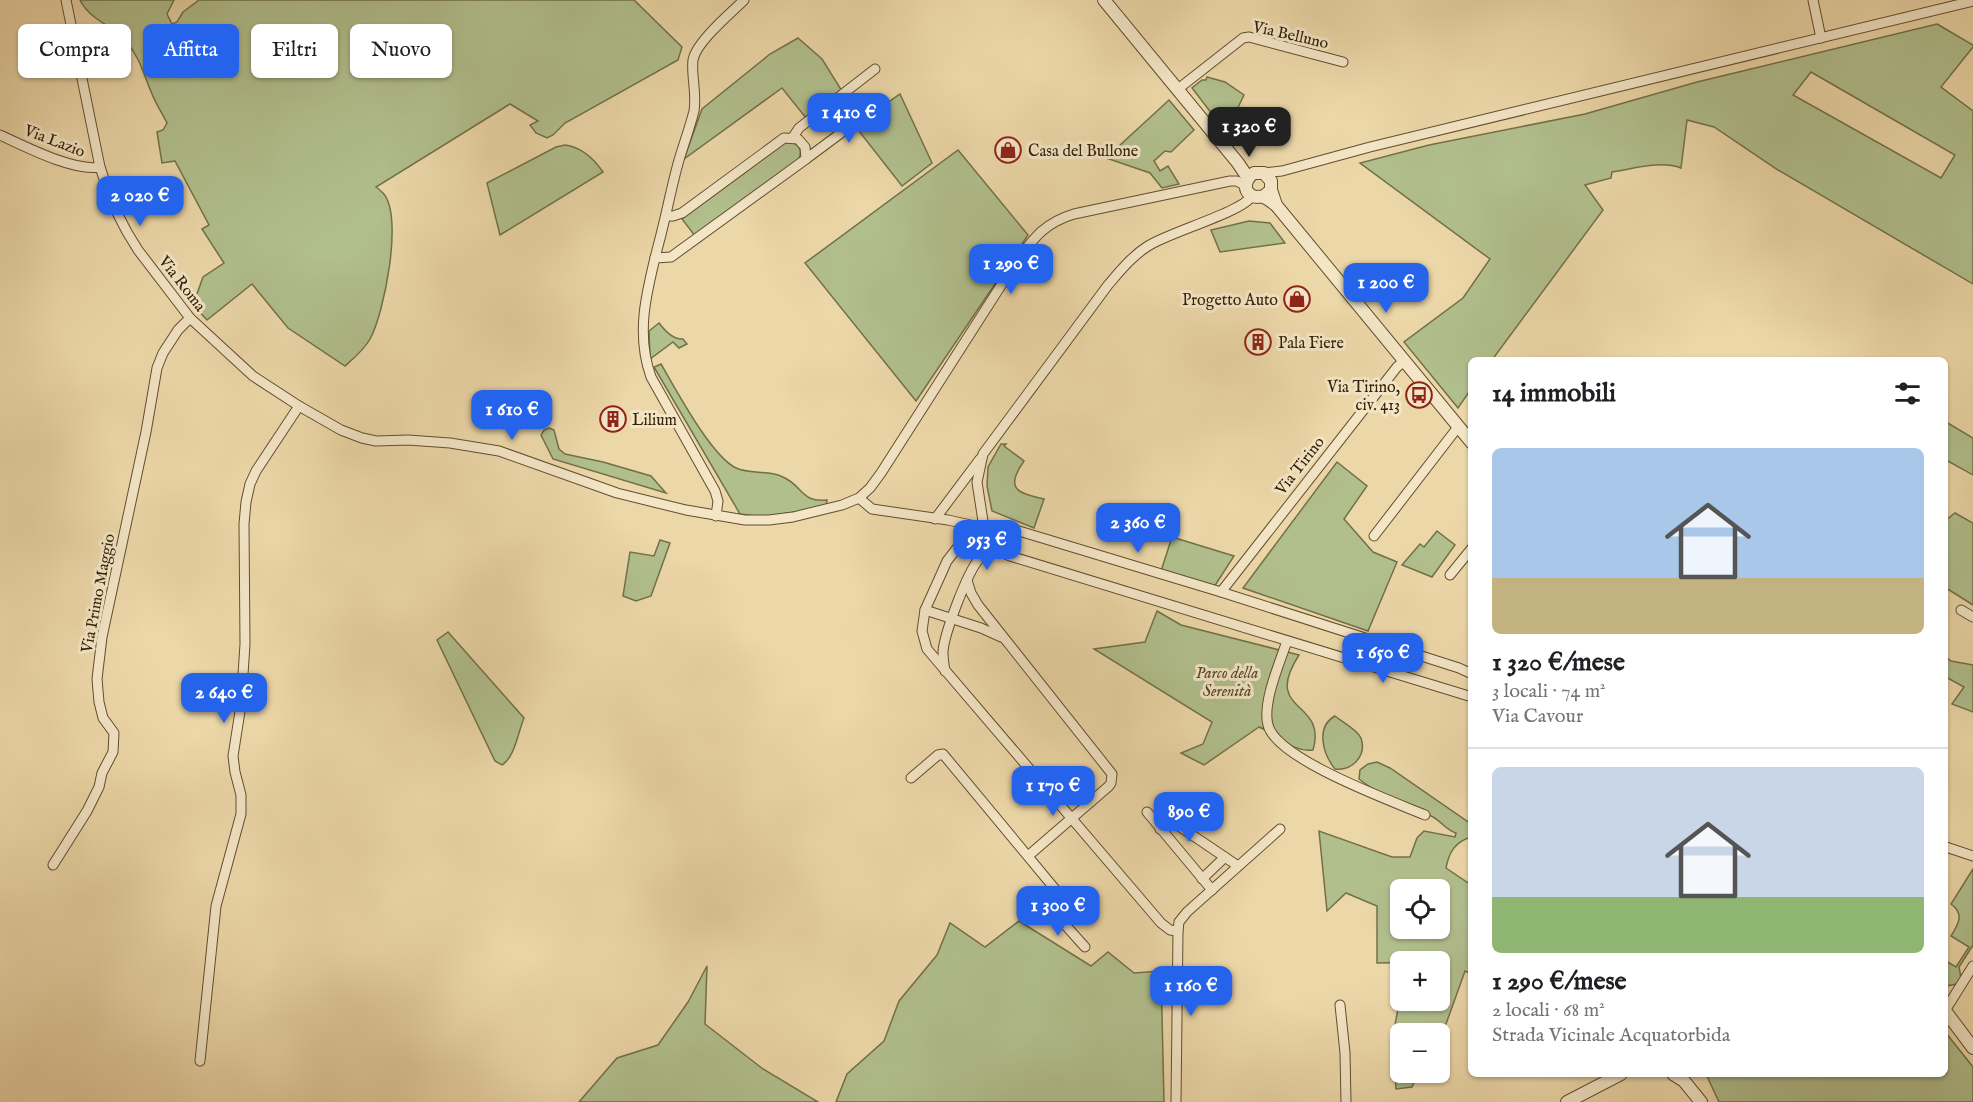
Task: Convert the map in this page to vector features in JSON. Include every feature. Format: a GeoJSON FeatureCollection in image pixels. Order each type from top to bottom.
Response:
{"type":"FeatureCollection","features":[{"type":"Feature","properties":{"kind":"street","name":"Via Roma"},"geometry":{"type":"LineString","coordinates":[[66,0],[100,167],[112,203],[132,241],[190,318],[253,376],[299,406],[341,430],[362,438],[376,441],[408,440],[450,443],[499,451],[617,493],[716,516],[769,520],[820,512],[859,498]]}},
{"type":"Feature","properties":{"kind":"street"},"geometry":{"type":"LineString","coordinates":[[716,516],[718,501],[715,490],[651,377],[646,363],[642,332],[655,258],[694,111],[696,90],[694,57],[711,34],[744,0]]}},
{"type":"Feature","properties":{"kind":"street"},"geometry":{"type":"LineString","coordinates":[[1104,0],[1468,438]]}},
{"type":"Feature","properties":{"kind":"street"},"geometry":{"type":"LineString","coordinates":[[1813,0],[1821,38]]}},
{"type":"Feature","properties":{"kind":"street"},"geometry":{"type":"LineString","coordinates":[[932,518],[983,454],[1092,305],[1128,263],[1146,247],[1157,241],[1247,202],[1259,184],[1282,171],[1379,144],[1973,1]]}},
{"type":"Feature","properties":{"kind":"street","name":"Via Belluno"},"geometry":{"type":"LineString","coordinates":[[1178,89],[1243,38],[1343,62]]}},
{"type":"Feature","properties":{"kind":"street"},"geometry":{"type":"LineString","coordinates":[[793,137],[799,128],[874,69]]}},
{"type":"Feature","properties":{"kind":"street"},"geometry":{"type":"LineString","coordinates":[[655,258],[672,257],[876,107]]}},
{"type":"Feature","properties":{"kind":"street","name":"Via Lazio"},"geometry":{"type":"LineString","coordinates":[[0,135],[76,167],[90,169],[100,167]]}},
{"type":"Feature","properties":{"kind":"street"},"geometry":{"type":"LineString","coordinates":[[666,216],[682,213],[780,140],[793,137],[798,139],[806,147],[806,159]]}},
{"type":"Feature","properties":{"kind":"street"},"geometry":{"type":"LineString","coordinates":[[1282,171],[1259,184],[1230,181],[1074,214],[1061,218],[1046,227],[1016,262],[881,473],[859,498],[872,509],[984,528],[1019,531],[1221,592],[1459,668],[1468,673]]}},
{"type":"Feature","properties":{"kind":"street","name":"Via Primo Maggio"},"geometry":{"type":"LineString","coordinates":[[53,865],[91,803],[113,752],[114,733],[103,718],[99,702],[98,679],[102,637],[146,432],[157,368],[163,353],[178,330],[190,318]]}},
{"type":"Feature","properties":{"kind":"street","name":"Via Tirino"},"geometry":{"type":"LineString","coordinates":[[1221,592],[1404,360]]}},
{"type":"Feature","properties":{"kind":"street"},"geometry":{"type":"LineString","coordinates":[[200,1060],[214,917],[242,804],[233,756],[241,705],[245,644],[244,524],[246,502],[250,483],[256,471],[299,406]]}},
{"type":"Feature","properties":{"kind":"street"},"geometry":{"type":"LineString","coordinates":[[1374,536],[1458,427]]}},
{"type":"Feature","properties":{"kind":"street"},"geometry":{"type":"LineString","coordinates":[[983,454],[977,482],[984,528],[996,550],[1468,696]]}},
{"type":"Feature","properties":{"kind":"street"},"geometry":{"type":"LineString","coordinates":[[984,528],[961,543],[947,561],[925,610],[923,641],[932,657],[1161,923],[1170,930],[1178,931]]}},
{"type":"Feature","properties":{"kind":"street"},"geometry":{"type":"LineString","coordinates":[[945,672],[943,653],[945,639],[967,580],[978,560],[983,555],[996,550]]}},
{"type":"Feature","properties":{"kind":"street"},"geometry":{"type":"LineString","coordinates":[[1450,575],[1468,553]]}},
{"type":"Feature","properties":{"kind":"street"},"geometry":{"type":"LineString","coordinates":[[967,580],[978,605],[1112,774],[1112,783],[1109,786],[1028,856]]}},
{"type":"Feature","properties":{"kind":"street"},"geometry":{"type":"LineString","coordinates":[[925,610],[981,628],[1004,639]]}},
{"type":"Feature","properties":{"kind":"street"},"geometry":{"type":"LineString","coordinates":[[1960,610],[1973,617]]}},
{"type":"Feature","properties":{"kind":"street"},"geometry":{"type":"LineString","coordinates":[[1287,641],[1270,695],[1267,717],[1268,726],[1276,740],[1305,762],[1425,815]]}},
{"type":"Feature","properties":{"kind":"street"},"geometry":{"type":"LineString","coordinates":[[911,778],[938,755],[943,754],[1055,889],[1054,903],[1050,908],[1037,913],[1025,908]]}},
{"type":"Feature","properties":{"kind":"street"},"geometry":{"type":"LineString","coordinates":[[1146,812],[1212,890]]}},
{"type":"Feature","properties":{"kind":"street"},"geometry":{"type":"LineString","coordinates":[[1160,829],[1170,820],[1238,866]]}},
{"type":"Feature","properties":{"kind":"street"},"geometry":{"type":"LineString","coordinates":[[1176,1102],[1179,922],[1187,912],[1280,829]]}},
{"type":"Feature","properties":{"kind":"street"},"geometry":{"type":"LineString","coordinates":[[1948,848],[1973,856]]}},
{"type":"Feature","properties":{"kind":"street"},"geometry":{"type":"LineString","coordinates":[[1202,879],[1225,857]]}},
{"type":"Feature","properties":{"kind":"street"},"geometry":{"type":"LineString","coordinates":[[1050,908],[1085,947]]}},
{"type":"Feature","properties":{"kind":"street"},"geometry":{"type":"LineString","coordinates":[[1948,1007],[1973,966]]}},
{"type":"Feature","properties":{"kind":"street"},"geometry":{"type":"LineString","coordinates":[[1340,1005],[1345,1053],[1346,1102]]}},
{"type":"Feature","properties":{"kind":"street"},"geometry":{"type":"LineString","coordinates":[[1948,1013],[1973,1048]]}},
{"type":"Feature","properties":{"kind":"street"},"geometry":{"type":"LineString","coordinates":[[1567,1102],[1615,1077]]}},
{"type":"Feature","properties":{"kind":"street"},"geometry":{"type":"LineString","coordinates":[[1678,1077],[1684,1081],[1701,1102]]}},
{"type":"Feature","properties":{"kind":"green space"},"geometry":{"type":"Polygon","coordinates":[[[80,0],[174,0],[167,14],[172,24],[143,24],[143,71],[131,48],[131,24],[104,24],[84,7],[80,0]]]}},
{"type":"Feature","properties":{"kind":"green space"},"geometry":{"type":"Polygon","coordinates":[[[199,0],[634,0],[682,47],[678,60],[565,123],[547,138],[536,133],[530,125],[538,121],[510,104],[376,187],[383,193],[389,205],[392,222],[390,265],[381,309],[370,339],[345,366],[288,328],[252,284],[207,320],[193,305],[203,277],[224,263],[202,229],[209,225],[175,161],[162,163],[157,132],[163,130],[167,123],[146,78],[239,78],[239,24],[172,24],[177,22],[183,12],[199,0]]]}},
{"type":"Feature","properties":{"kind":"green space"},"geometry":{"type":"Polygon","coordinates":[[[1937,24],[1973,45],[1941,87],[1973,111],[1973,284],[1778,170],[1714,127],[1687,120],[1681,168],[1664,165],[1638,167],[1612,172],[1611,178],[1585,185],[1603,210],[1494,357],[1468,357],[1468,393],[1458,408],[1404,342],[1463,298],[1490,259],[1360,163],[1429,145],[1585,114],[1697,82],[1937,24]],[[1811,72],[1793,95],[1941,178],[1955,155],[1811,72]]]}},
{"type":"Feature","properties":{"kind":"green space"},"geometry":{"type":"Polygon","coordinates":[[[798,38],[822,59],[842,91],[806,118],[782,88],[684,159],[702,109],[770,54],[798,38]]]}},
{"type":"Feature","properties":{"kind":"green space"},"geometry":{"type":"Polygon","coordinates":[[[1207,77],[1225,82],[1244,95],[1229,126],[1219,123],[1192,88],[1202,80],[1206,80],[1207,77]]]}},
{"type":"Feature","properties":{"kind":"green space"},"geometry":{"type":"Polygon","coordinates":[[[900,94],[932,163],[902,186],[855,126],[900,94]]]}},
{"type":"Feature","properties":{"kind":"green space"},"geometry":{"type":"Polygon","coordinates":[[[1169,100],[1194,130],[1171,152],[1165,151],[1154,161],[1160,171],[1168,166],[1179,184],[1162,188],[1150,173],[1106,158],[1169,100]]]}},
{"type":"Feature","properties":{"kind":"green space"},"geometry":{"type":"Polygon","coordinates":[[[787,141],[799,147],[798,161],[695,236],[682,219],[787,141]]]}},
{"type":"Feature","properties":{"kind":"green space"},"geometry":{"type":"Polygon","coordinates":[[[565,145],[587,154],[603,172],[500,235],[487,183],[556,147],[565,145]]]}},
{"type":"Feature","properties":{"kind":"green space"},"geometry":{"type":"Polygon","coordinates":[[[958,150],[1028,235],[916,401],[805,263],[958,150]]]}},
{"type":"Feature","properties":{"kind":"green space"},"geometry":{"type":"Polygon","coordinates":[[[1249,221],[1270,223],[1285,243],[1220,252],[1211,230],[1249,221]]]}},
{"type":"Feature","properties":{"kind":"green space"},"geometry":{"type":"Polygon","coordinates":[[[659,323],[670,334],[683,339],[687,344],[679,348],[673,342],[650,359],[649,331],[659,323]]]}},
{"type":"Feature","properties":{"kind":"green space"},"geometry":{"type":"Polygon","coordinates":[[[661,364],[694,420],[726,461],[742,470],[779,475],[791,482],[807,497],[827,500],[826,507],[764,517],[740,514],[654,367],[661,364]]]}},
{"type":"Feature","properties":{"kind":"green space"},"geometry":{"type":"Polygon","coordinates":[[[1948,423],[1973,438],[1973,475],[1948,461],[1948,423]]]}},
{"type":"Feature","properties":{"kind":"green space"},"geometry":{"type":"Polygon","coordinates":[[[549,428],[554,430],[559,449],[565,454],[651,476],[666,493],[553,459],[541,435],[549,428]]]}},
{"type":"Feature","properties":{"kind":"green space"},"geometry":{"type":"Polygon","coordinates":[[[1001,444],[1006,444],[1004,446],[1024,461],[1015,477],[1016,488],[1026,494],[1044,499],[1034,528],[992,511],[987,486],[988,467],[1001,444]]]}},
{"type":"Feature","properties":{"kind":"green space"},"geometry":{"type":"Polygon","coordinates":[[[1337,462],[1367,486],[1344,519],[1373,552],[1397,562],[1368,631],[1243,588],[1337,462]]]}},
{"type":"Feature","properties":{"kind":"green space"},"geometry":{"type":"Polygon","coordinates":[[[1955,513],[1973,523],[1973,605],[1948,589],[1948,518],[1955,513]]]}},
{"type":"Feature","properties":{"kind":"green space"},"geometry":{"type":"Polygon","coordinates":[[[1437,531],[1455,545],[1432,577],[1402,565],[1420,544],[1424,547],[1437,531]]]}},
{"type":"Feature","properties":{"kind":"green space"},"geometry":{"type":"Polygon","coordinates":[[[1172,537],[1234,556],[1214,587],[1161,571],[1172,537]]]}},
{"type":"Feature","properties":{"kind":"green space"},"geometry":{"type":"Polygon","coordinates":[[[660,540],[670,543],[651,596],[636,601],[623,596],[630,552],[654,556],[660,540]]]}},
{"type":"Feature","properties":{"kind":"green space","name":"Parco della Serenità"},"geometry":{"type":"Polygon","coordinates":[[[1157,611],[1181,625],[1299,655],[1289,674],[1287,688],[1291,698],[1312,722],[1315,734],[1313,750],[1299,749],[1259,727],[1204,765],[1181,753],[1203,744],[1212,722],[1094,649],[1145,642],[1157,611]]]}},
{"type":"Feature","properties":{"kind":"green space"},"geometry":{"type":"Polygon","coordinates":[[[448,632],[524,718],[513,750],[502,765],[495,761],[437,640],[448,632]]]}},
{"type":"Feature","properties":{"kind":"green space"},"geometry":{"type":"Polygon","coordinates":[[[1948,659],[1973,665],[1973,712],[1952,704],[1964,687],[1948,678],[1948,659]]]}},
{"type":"Feature","properties":{"kind":"green space"},"geometry":{"type":"Polygon","coordinates":[[[1335,716],[1361,738],[1360,756],[1347,768],[1335,769],[1324,749],[1325,727],[1335,716]]]}},
{"type":"Feature","properties":{"kind":"green space"},"geometry":{"type":"Polygon","coordinates":[[[1377,762],[1390,768],[1468,822],[1468,838],[1454,848],[1446,868],[1468,883],[1468,972],[1465,971],[1446,1023],[1395,1023],[1398,1011],[1450,1011],[1450,951],[1390,951],[1390,963],[1377,963],[1377,906],[1346,893],[1327,911],[1319,831],[1392,857],[1410,857],[1417,838],[1424,831],[1455,837],[1456,833],[1433,817],[1376,791],[1359,779],[1360,770],[1368,764],[1377,762]]]}},
{"type":"Feature","properties":{"kind":"green space"},"geometry":{"type":"Polygon","coordinates":[[[1973,869],[1973,945],[1959,967],[1961,978],[1957,984],[1948,986],[1948,962],[1956,967],[1969,947],[1951,936],[1958,924],[1959,916],[1951,904],[1973,869]]]}},
{"type":"Feature","properties":{"kind":"green space"},"geometry":{"type":"Polygon","coordinates":[[[1019,921],[1091,966],[1108,952],[1134,973],[1161,971],[1164,1102],[836,1102],[847,1074],[884,1041],[899,1001],[937,955],[950,923],[985,947],[1019,921]]]}},
{"type":"Feature","properties":{"kind":"green space"},"geometry":{"type":"Polygon","coordinates":[[[707,966],[705,1024],[763,1069],[818,1102],[579,1102],[617,1058],[658,1045],[688,1002],[707,966]]]}},
{"type":"Feature","properties":{"kind":"green space"},"geometry":{"type":"Polygon","coordinates":[[[1948,1036],[1973,1067],[1973,1102],[1719,1102],[1707,1077],[1948,1077],[1948,1036]]]}},
{"type":"Feature","properties":{"kind":"green space"},"geometry":{"type":"Polygon","coordinates":[[[1396,1083],[1414,1083],[1412,1087],[1396,1089],[1396,1083]]]}},
{"type":"Feature","properties":{"kind":"place","name":"Casa del Bullone"},"geometry":{"type":"Point","coordinates":[1008,150]}},
{"type":"Feature","properties":{"kind":"place","name":"Progetto Auto"},"geometry":{"type":"Point","coordinates":[1297,299]}},
{"type":"Feature","properties":{"kind":"place","name":"Pala Fiere"},"geometry":{"type":"Point","coordinates":[1258,342]}},
{"type":"Feature","properties":{"kind":"place","name":"Via Tirino, civ. 413"},"geometry":{"type":"Point","coordinates":[1419,395]}},
{"type":"Feature","properties":{"kind":"place","name":"Lilium"},"geometry":{"type":"Point","coordinates":[613,419]}}]}
